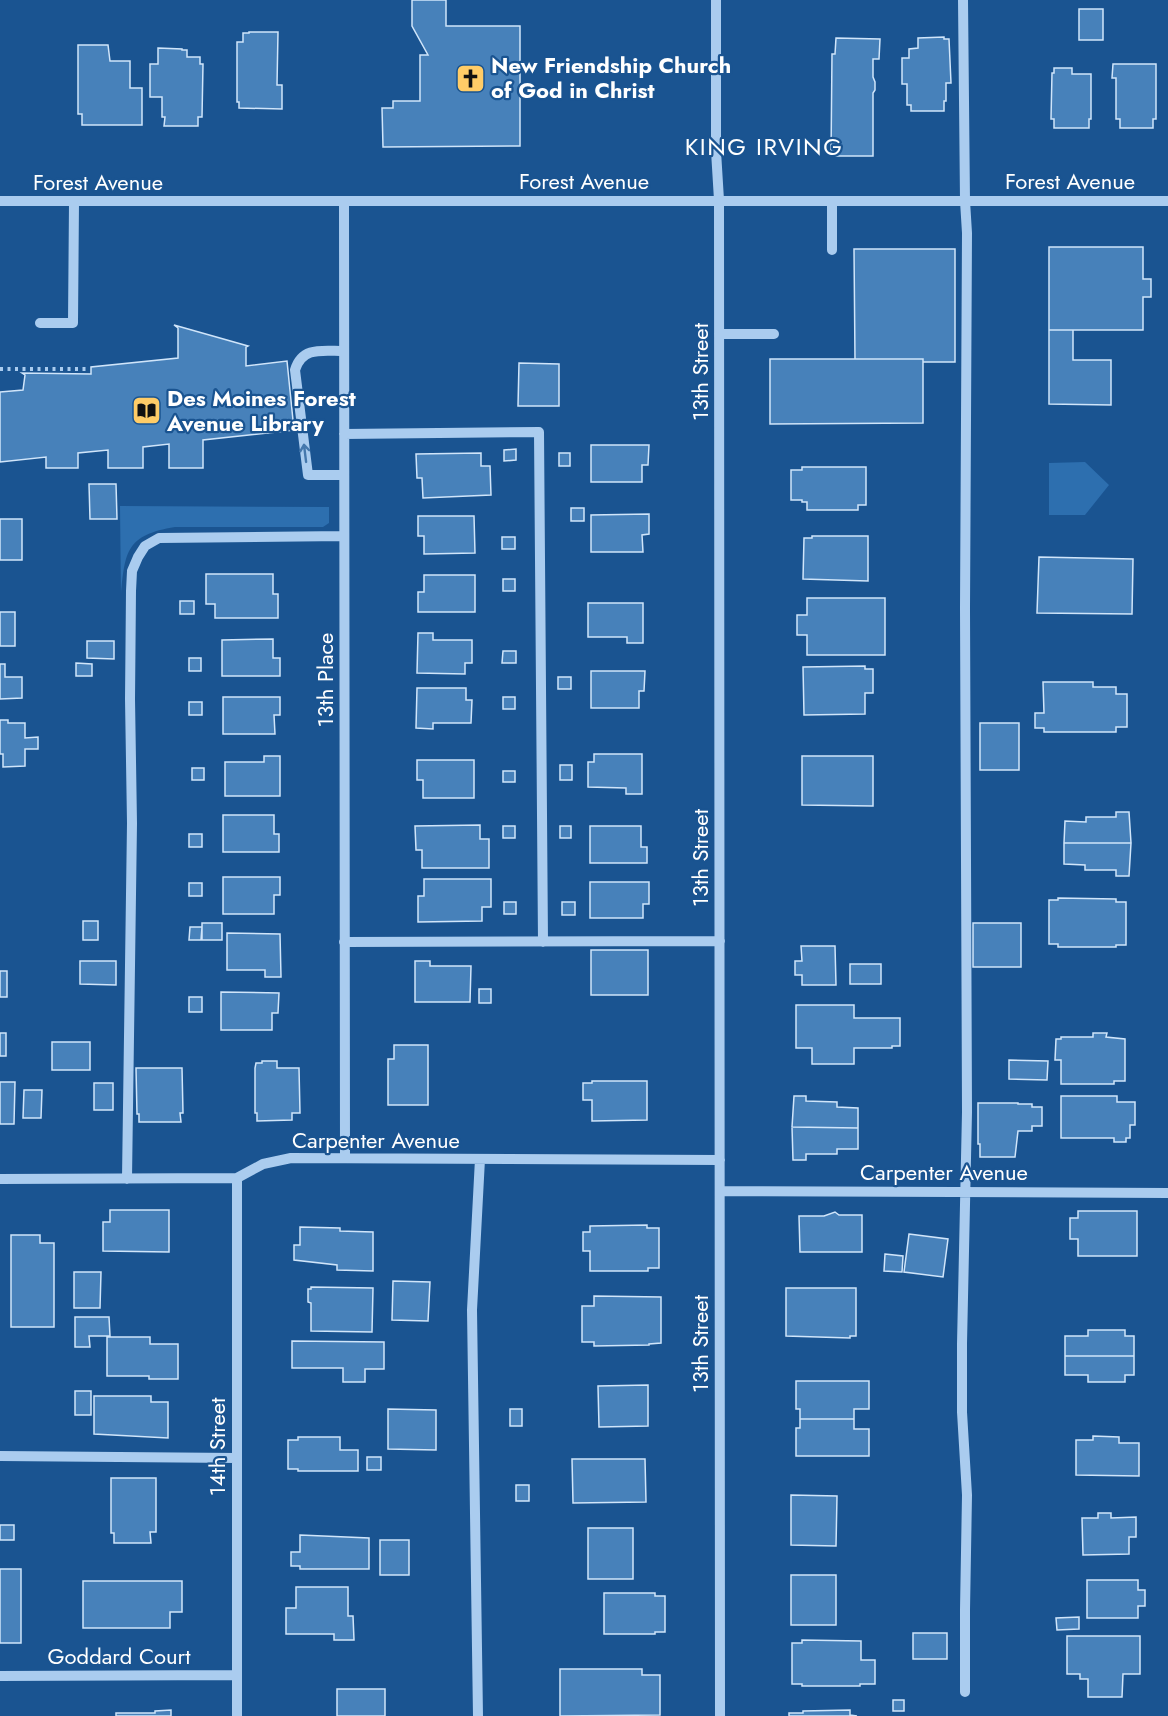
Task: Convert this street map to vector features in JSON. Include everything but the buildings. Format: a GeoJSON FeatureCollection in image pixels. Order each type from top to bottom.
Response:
{"type":"FeatureCollection","features":[{"type":"Feature","properties":{"kind":"street","name":"13th Street"},"geometry":{"type":"LineString","coordinates":[[716,0],[716,151],[719,200],[720,1716]]}},
{"type":"Feature","properties":{"kind":"street"},"geometry":{"type":"LineString","coordinates":[[963,0],[967,233],[966,1192],[962,1344],[962,1412],[968,1496],[965,1692]]}},
{"type":"Feature","properties":{"kind":"street","name":"Forest Avenue"},"geometry":{"type":"LineString","coordinates":[[0,201],[344,203],[719,200],[1168,201]]}},
{"type":"Feature","properties":{"kind":"street"},"geometry":{"type":"LineString","coordinates":[[832,201],[832,250]]}},
{"type":"Feature","properties":{"kind":"street"},"geometry":{"type":"LineString","coordinates":[[40,323],[73,323],[74,202]]}},
{"type":"Feature","properties":{"kind":"street","name":"13th Place"},"geometry":{"type":"LineString","coordinates":[[344,203],[345,1158]]}},
{"type":"Feature","properties":{"kind":"street"},"geometry":{"type":"LineString","coordinates":[[719,334],[774,334]]}},
{"type":"Feature","properties":{"kind":"street"},"geometry":{"type":"LineString","coordinates":[[344,351],[307,353],[298,360],[295,370],[308,475],[344,476]]}},
{"type":"Feature","properties":{"kind":"street"},"geometry":{"type":"LineString","coordinates":[[344,434],[539,432],[543,942]]}},
{"type":"Feature","properties":{"kind":"street"},"geometry":{"type":"LineString","coordinates":[[127,1179],[132,823],[130,699],[132,571],[145,546],[159,538],[344,536]]}},
{"type":"Feature","properties":{"kind":"street"},"geometry":{"type":"LineString","coordinates":[[344,942],[720,941]]}},
{"type":"Feature","properties":{"kind":"street","name":"Carpenter Avenue"},"geometry":{"type":"LineString","coordinates":[[0,1179],[237,1178],[263,1164],[291,1158],[720,1160]]}},
{"type":"Feature","properties":{"kind":"street"},"geometry":{"type":"LineString","coordinates":[[478,1716],[472,1310],[480,1159]]}},
{"type":"Feature","properties":{"kind":"street","name":"14th Street"},"geometry":{"type":"LineString","coordinates":[[237,1178],[237,1716]]}},
{"type":"Feature","properties":{"kind":"street","name":"Carpenter Avenue"},"geometry":{"type":"LineString","coordinates":[[720,1191],[1168,1192]]}},
{"type":"Feature","properties":{"kind":"street"},"geometry":{"type":"LineString","coordinates":[[0,1456],[237,1458]]}},
{"type":"Feature","properties":{"kind":"street","name":"Goddard Court"},"geometry":{"type":"LineString","coordinates":[[0,1676],[237,1675]]}},
{"type":"Feature","properties":{"kind":"path"},"geometry":{"type":"LineString","coordinates":[[0,369],[88,369]]}},
{"type":"Feature","properties":{"kind":"shaded area"},"geometry":{"type":"Polygon","coordinates":[[[1085,462],[1109,485],[1085,515],[1049,515],[1049,463],[1085,462]]]}},
{"type":"Feature","properties":{"kind":"shaded area"},"geometry":{"type":"Polygon","coordinates":[[[120,506],[329,507],[329,523],[323,527],[175,527],[159,530],[138,540],[132,547],[124,567],[121,595],[120,506]]]}},
{"type":"Feature","properties":{"kind":"place","name":"New Friendship Church of God in Christ"},"geometry":{"type":"Point","coordinates":[470,78]}},
{"type":"Feature","properties":{"kind":"place","name":"Des Moines Forest Avenue Library"},"geometry":{"type":"Point","coordinates":[146,411]}},
{"type":"Feature","properties":{"kind":"district","name":"KING IRVING"},"geometry":{"type":"Point","coordinates":[764,146]}}]}
